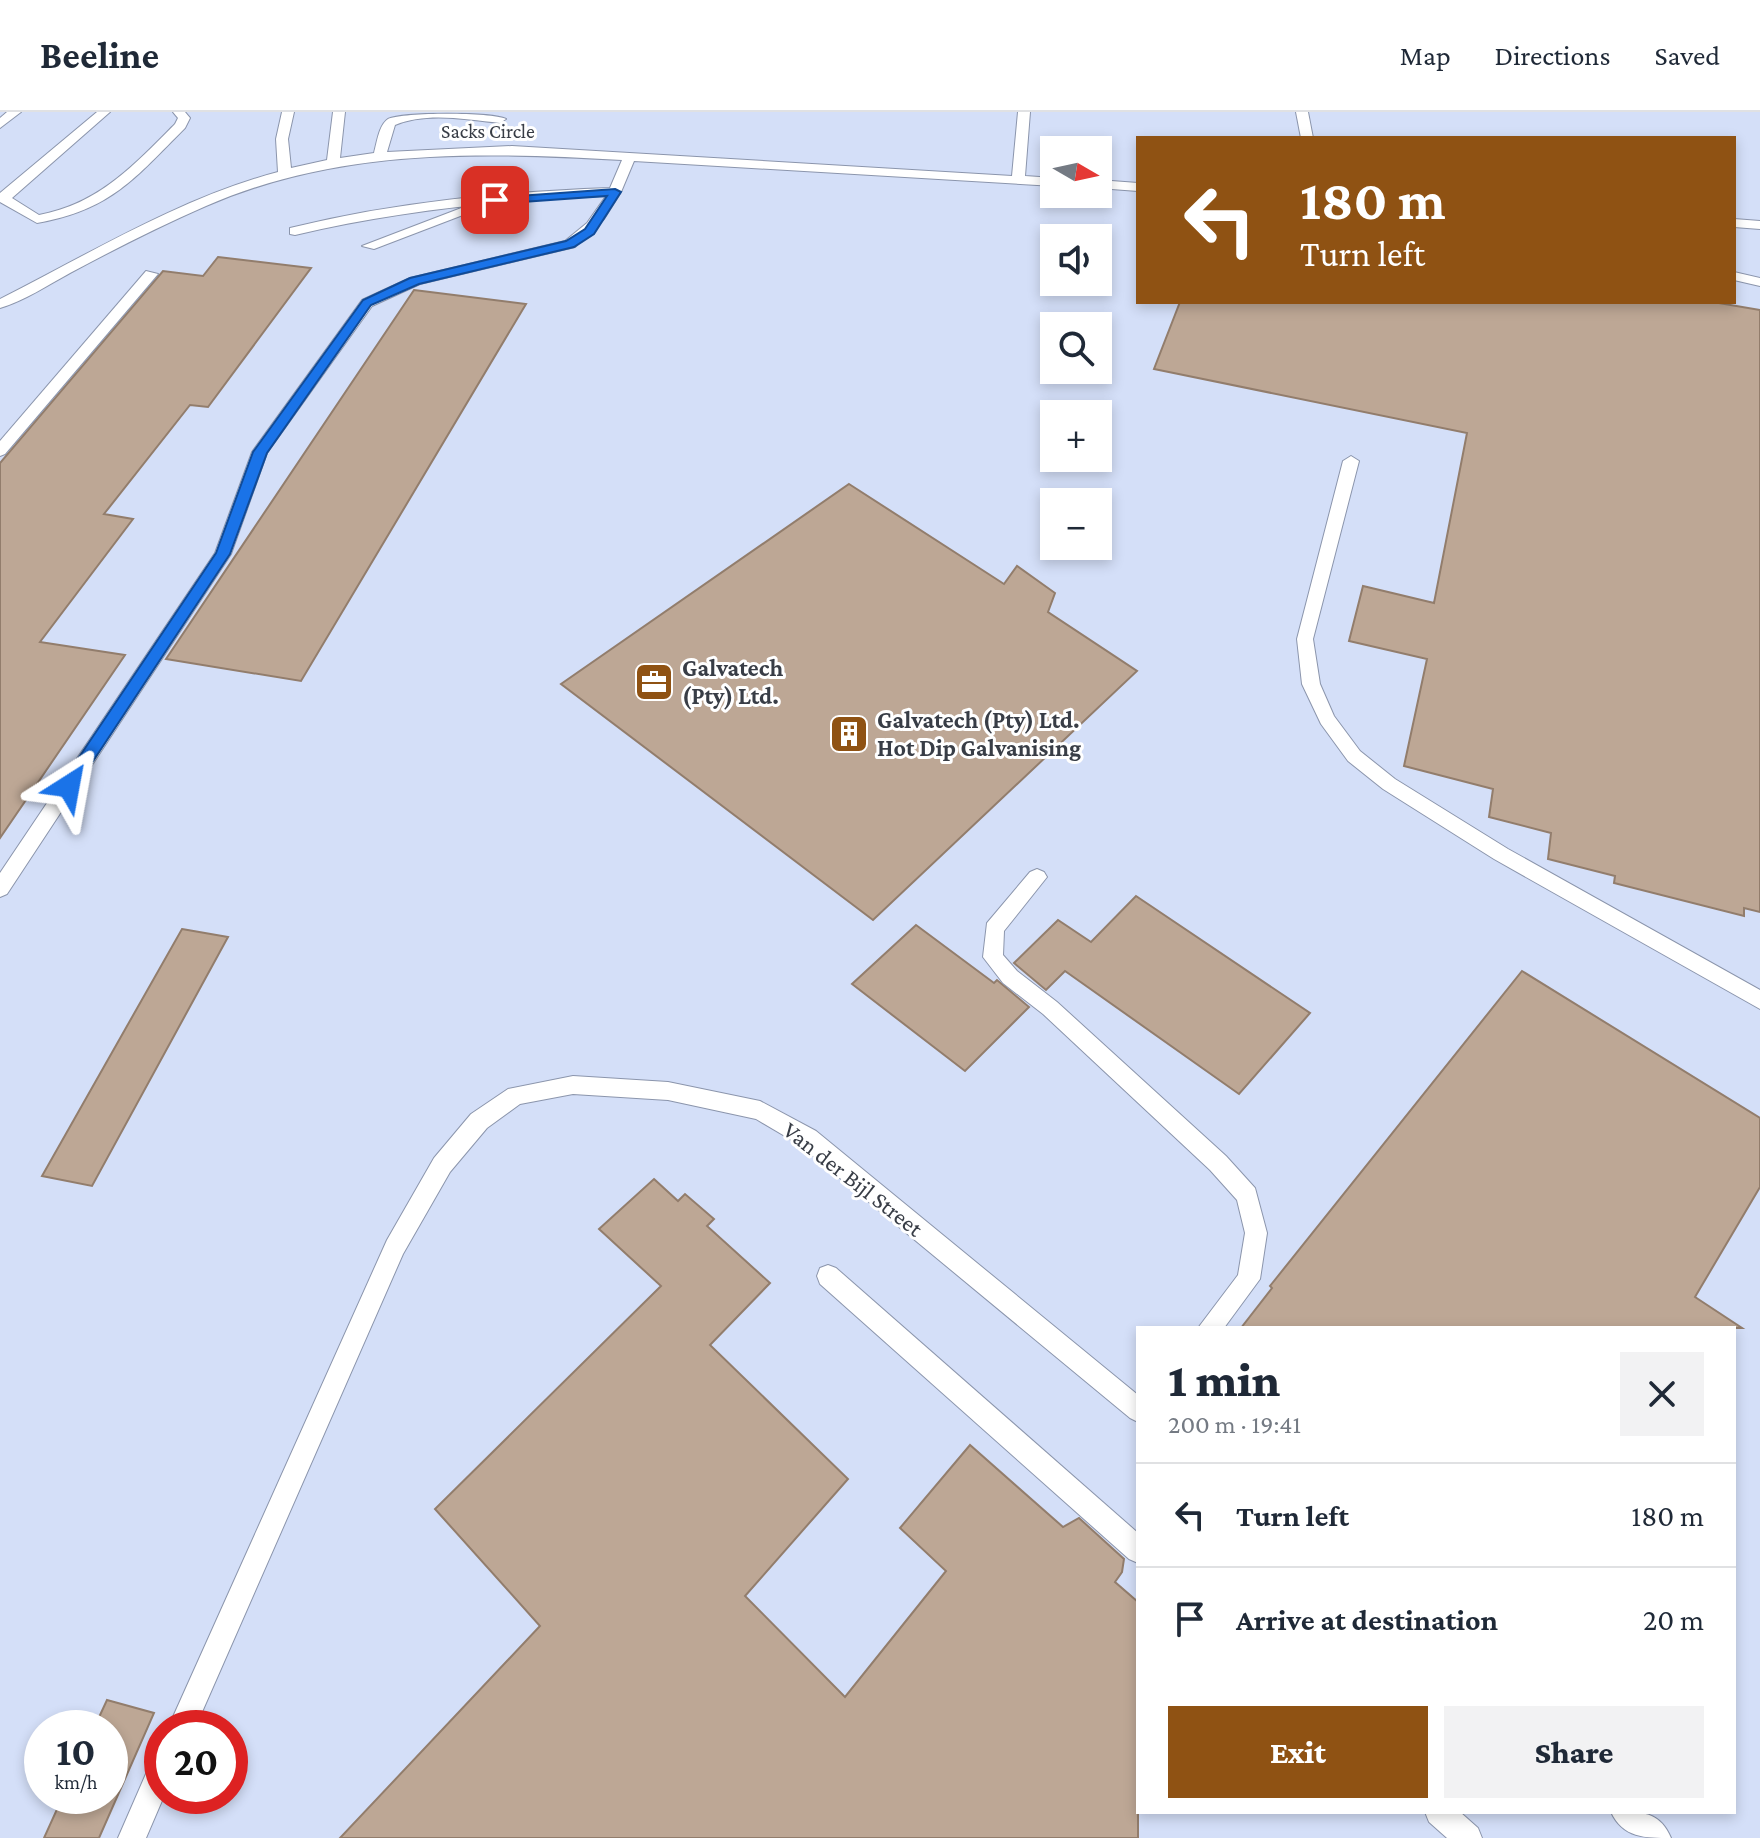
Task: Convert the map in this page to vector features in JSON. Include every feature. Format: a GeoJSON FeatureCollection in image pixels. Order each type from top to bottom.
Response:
{"type":"FeatureCollection","features":[{"type":"Feature","properties":{"kind":"lane"},"geometry":{"type":"LineString","coordinates":[[0,124],[15,112]]}},
{"type":"Feature","properties":{"kind":"lane"},"geometry":{"type":"LineString","coordinates":[[104,112],[2,198],[37,219],[67,216],[83,210],[114,190],[181,125],[184,118],[179,112]]}},
{"type":"Feature","properties":{"kind":"lane"},"geometry":{"type":"LineString","coordinates":[[285,175],[282,139],[288,112]]}},
{"type":"Feature","properties":{"kind":"lane"},"geometry":{"type":"LineString","coordinates":[[333,164],[339,112]]}},
{"type":"Feature","properties":{"kind":"lane"},"geometry":{"type":"LineString","coordinates":[[379,157],[389,123],[401,116],[425,112]]}},
{"type":"Feature","properties":{"kind":"lane"},"geometry":{"type":"LineString","coordinates":[[436,112],[500,119]]}},
{"type":"Feature","properties":{"kind":"lane"},"geometry":{"type":"LineString","coordinates":[[1018,180],[1024,112]]}},
{"type":"Feature","properties":{"kind":"lane"},"geometry":{"type":"LineString","coordinates":[[1302,112],[1307,136]]}},
{"type":"Feature","properties":{"kind":"lane","name":"Sacks Circle"},"geometry":{"type":"LineString","coordinates":[[0,304],[231,191],[333,164],[438,150],[630,156],[1040,181]]}},
{"type":"Feature","properties":{"kind":"lane"},"geometry":{"type":"LineString","coordinates":[[0,889],[223,554],[260,452],[367,303],[415,281],[570,244],[589,231],[615,192],[630,156]]}},
{"type":"Feature","properties":{"kind":"lane"},"geometry":{"type":"LineString","coordinates":[[1112,185],[1136,187]]}},
{"type":"Feature","properties":{"kind":"lane"},"geometry":{"type":"LineString","coordinates":[[295,231],[364,214],[495,200],[615,192]]}},
{"type":"Feature","properties":{"kind":"lane"},"geometry":{"type":"LineString","coordinates":[[369,246],[495,200]]}},
{"type":"Feature","properties":{"kind":"lane"},"geometry":{"type":"LineString","coordinates":[[1736,223],[1760,225]]}},
{"type":"Feature","properties":{"kind":"lane"},"geometry":{"type":"LineString","coordinates":[[0,451],[151,274]]}},
{"type":"Feature","properties":{"kind":"lane"},"geometry":{"type":"LineString","coordinates":[[1736,276],[1760,282]]}},
{"type":"Feature","properties":{"kind":"lane"},"geometry":{"type":"LineString","coordinates":[[1351,461],[1305,639],[1311,684],[1327,719],[1354,756],[1389,784],[1501,854],[1760,1000]]}},
{"type":"Feature","properties":{"kind":"lane"},"geometry":{"type":"LineString","coordinates":[[1037,877],[994,929],[993,957],[1010,977],[1050,1008],[1218,1163],[1247,1195],[1256,1233],[1249,1279],[1212,1326]]}},
{"type":"Feature","properties":{"kind":"lane","name":"Van der Bijl Street"},"geometry":{"type":"LineString","coordinates":[[189,1710],[395,1247],[442,1165],[479,1121],[515,1096],[573,1085],[652,1090],[760,1110],[808,1138],[1136,1408]]}},
{"type":"Feature","properties":{"kind":"lane"},"geometry":{"type":"LineString","coordinates":[[828,1276],[1136,1548]]}},
{"type":"Feature","properties":{"kind":"lane"},"geometry":{"type":"LineString","coordinates":[[132,1838],[144,1811]]}},
{"type":"Feature","properties":{"kind":"lane"},"geometry":{"type":"LineString","coordinates":[[1441,1814],[1468,1838]]}},
{"type":"Feature","properties":{"kind":"lane"},"geometry":{"type":"LineString","coordinates":[[1627,1814],[1657,1838]]}},
{"type":"Feature","properties":{"kind":"building"},"geometry":{"type":"Polygon","coordinates":[[[218,257],[311,268],[208,407],[190,405],[104,514],[133,519],[40,642],[125,655],[0,838],[0,463],[163,271],[203,276],[218,257]]]}},
{"type":"Feature","properties":{"kind":"building"},"geometry":{"type":"Polygon","coordinates":[[[414,290],[526,304],[301,681],[166,659],[414,290]]]}},
{"type":"Feature","properties":{"kind":"building"},"geometry":{"type":"Polygon","coordinates":[[[1179,304],[1725,304],[1760,310],[1760,912],[1744,908],[1744,916],[1614,883],[1615,876],[1548,859],[1551,833],[1489,817],[1493,789],[1404,766],[1427,659],[1349,641],[1363,586],[1434,603],[1467,433],[1154,369],[1179,304]]]}},
{"type":"Feature","properties":{"kind":"building","name":"Galvatech (Pty) Ltd. Hot Dip Galvanising"},"geometry":{"type":"Polygon","coordinates":[[[849,484],[1004,584],[1017,566],[1055,593],[1048,612],[1137,671],[873,920],[561,684],[849,484]]]}},
{"type":"Feature","properties":{"kind":"building"},"geometry":{"type":"Polygon","coordinates":[[[1136,896],[1310,1013],[1239,1094],[1065,971],[1046,990],[1014,963],[1058,920],[1091,942],[1136,896]]]}},
{"type":"Feature","properties":{"kind":"building"},"geometry":{"type":"Polygon","coordinates":[[[916,925],[994,983],[997,980],[1029,1007],[965,1071],[852,984],[916,925]]]}},
{"type":"Feature","properties":{"kind":"building"},"geometry":{"type":"Polygon","coordinates":[[[182,929],[228,937],[92,1186],[42,1176],[182,929]]]}},
{"type":"Feature","properties":{"kind":"building"},"geometry":{"type":"Polygon","coordinates":[[[1522,971],[1760,1118],[1760,1187],[1695,1297],[1742,1328],[1243,1326],[1272,1288],[1270,1286],[1522,971]]]}},
{"type":"Feature","properties":{"kind":"building"},"geometry":{"type":"Polygon","coordinates":[[[654,1179],[678,1201],[685,1194],[714,1219],[707,1226],[770,1283],[710,1345],[848,1479],[745,1596],[845,1697],[946,1571],[900,1528],[970,1445],[1063,1527],[1079,1518],[1124,1559],[1122,1572],[1115,1582],[1136,1600],[1138,1838],[340,1838],[540,1626],[435,1509],[661,1286],[599,1229],[654,1179]]]}},
{"type":"Feature","properties":{"kind":"building"},"geometry":{"type":"Polygon","coordinates":[[[107,1700],[144,1710],[144,1736],[128,1772],[128,1710],[102,1710],[107,1700]]]}},
{"type":"Feature","properties":{"kind":"building"},"geometry":{"type":"Polygon","coordinates":[[[55,1814],[110,1814],[99,1838],[44,1838],[55,1814]]]}},
{"type":"Feature","properties":{"kind":"place","name":"Galvatech (Pty) Ltd."},"geometry":{"type":"Point","coordinates":[654,682]}},
{"type":"Feature","properties":{"kind":"place","name":"Galvatech (Pty) Ltd. Hot Dip Galvanising"},"geometry":{"type":"Point","coordinates":[849,734]}},
{"type":"Feature","properties":{"kind":"route"},"geometry":{"type":"LineString","coordinates":[[69,786],[223,554],[260,452],[367,303],[393,288],[415,281],[570,244],[589,231],[615,192],[495,200]]}}]}
